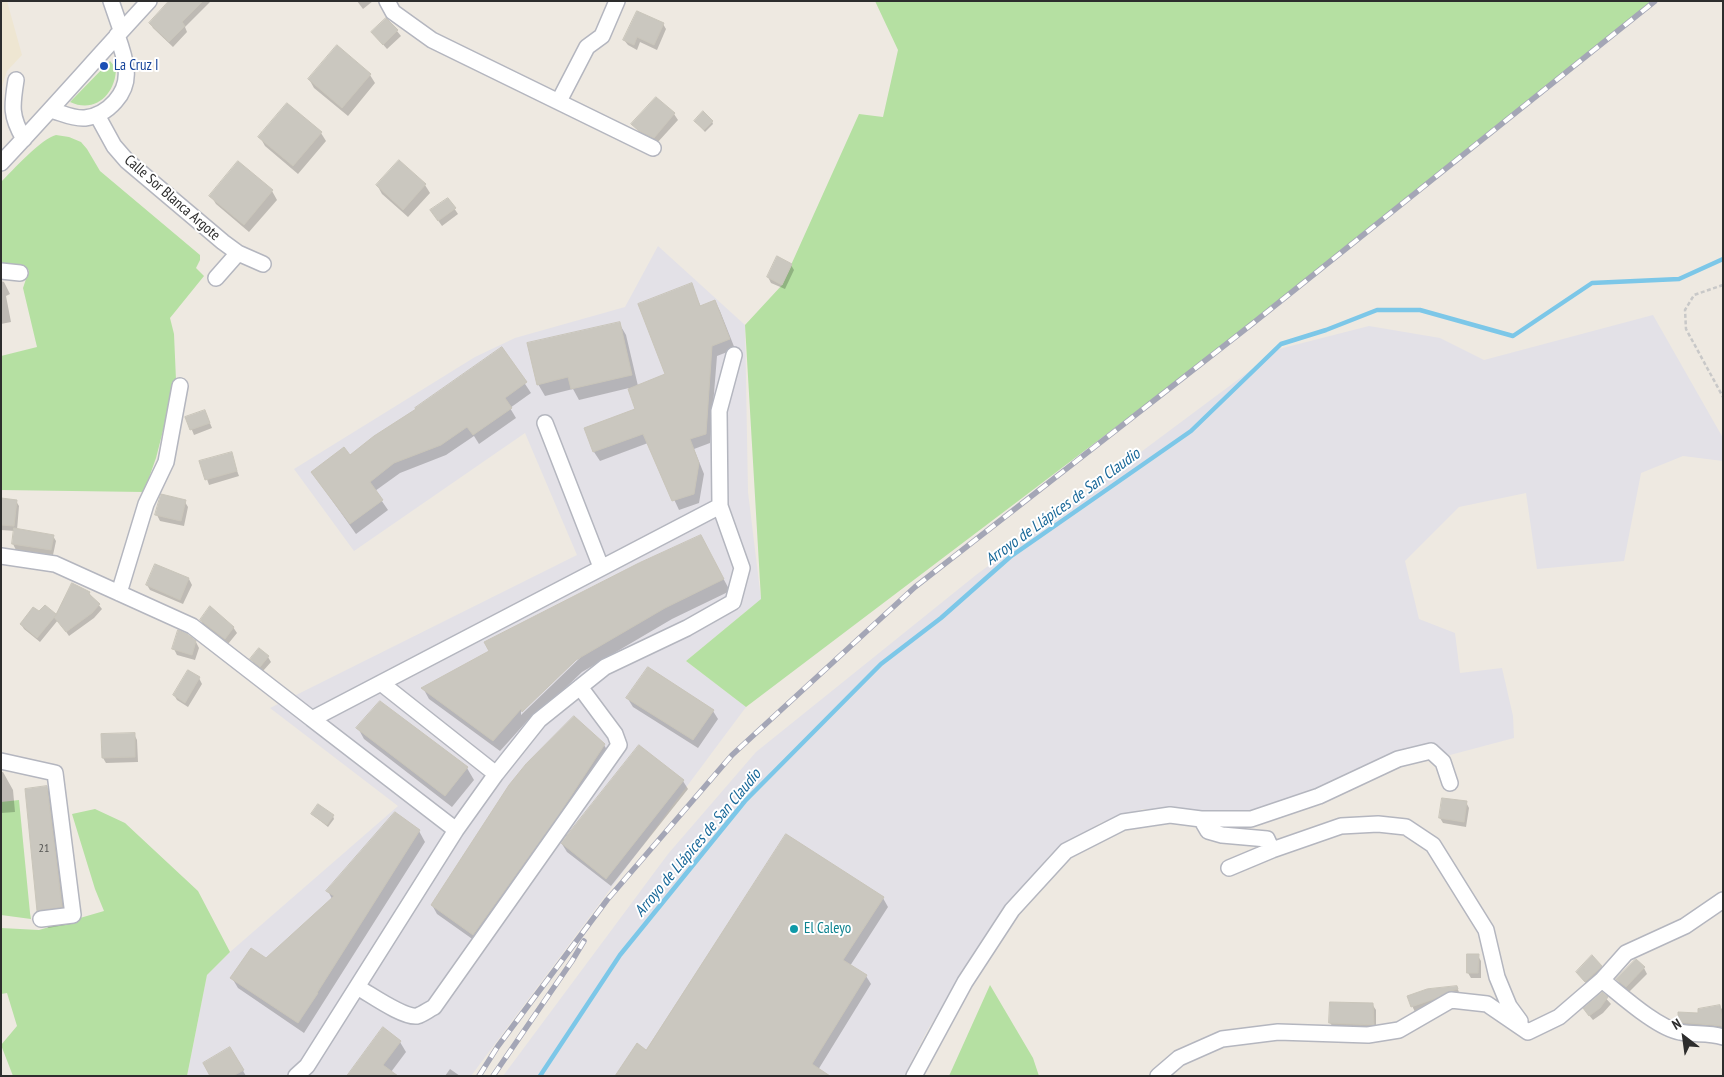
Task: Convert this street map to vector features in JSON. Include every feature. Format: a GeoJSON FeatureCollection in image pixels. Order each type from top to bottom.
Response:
{"type":"FeatureCollection","features":[{"type":"Feature","properties":{"kind":"street"},"geometry":{"type":"LineString","coordinates":[[51,110],[72,117],[84,118],[97,115],[117,100],[125,86],[126,71],[111,1]]}},
{"type":"Feature","properties":{"kind":"street"},"geometry":{"type":"LineString","coordinates":[[1,164],[149,1]]}},
{"type":"Feature","properties":{"kind":"street"},"geometry":{"type":"LineString","coordinates":[[387,1],[393,12],[432,40],[653,148]]}},
{"type":"Feature","properties":{"kind":"street"},"geometry":{"type":"LineString","coordinates":[[559,101],[587,46],[602,36],[617,1]]}},
{"type":"Feature","properties":{"kind":"street"},"geometry":{"type":"LineString","coordinates":[[16,80],[13,110],[16,125],[24,139]]}},
{"type":"Feature","properties":{"kind":"street","name":"Calle Sor Blanca Argote"},"geometry":{"type":"LineString","coordinates":[[97,115],[114,146],[127,160],[223,242],[238,253],[262,264]]}},
{"type":"Feature","properties":{"kind":"street"},"geometry":{"type":"LineString","coordinates":[[216,278],[238,253]]}},
{"type":"Feature","properties":{"kind":"street"},"geometry":{"type":"LineString","coordinates":[[1,271],[20,273]]}},
{"type":"Feature","properties":{"kind":"street"},"geometry":{"type":"LineString","coordinates":[[296,1076],[307,1066],[456,830],[538,720],[605,666],[687,628],[733,602],[742,568],[720,506],[719,411],[734,355]]}},
{"type":"Feature","properties":{"kind":"street"},"geometry":{"type":"LineString","coordinates":[[120,593],[146,504],[166,462],[180,386]]}},
{"type":"Feature","properties":{"kind":"street"},"geometry":{"type":"LineString","coordinates":[[545,423],[601,567]]}},
{"type":"Feature","properties":{"kind":"street"},"geometry":{"type":"LineString","coordinates":[[312,719],[720,506]]}},
{"type":"Feature","properties":{"kind":"street"},"geometry":{"type":"LineString","coordinates":[[1,556],[55,564],[192,626],[456,830]]}},
{"type":"Feature","properties":{"kind":"street"},"geometry":{"type":"LineString","coordinates":[[381,683],[496,774]]}},
{"type":"Feature","properties":{"kind":"street"},"geometry":{"type":"LineString","coordinates":[[357,987],[402,1013],[415,1016],[434,1007],[619,745],[615,734],[580,687]]}},
{"type":"Feature","properties":{"kind":"street"},"geometry":{"type":"LineString","coordinates":[[914,1076],[965,982],[1012,910],[1066,850],[1123,822],[1170,815],[1201,819],[1251,819],[1319,796],[1398,759],[1431,752],[1443,762],[1450,783]]}},
{"type":"Feature","properties":{"kind":"street"},"geometry":{"type":"LineString","coordinates":[[1,761],[55,773],[72,915],[42,919]]}},
{"type":"Feature","properties":{"kind":"street"},"geometry":{"type":"LineString","coordinates":[[1201,819],[1208,831],[1222,835],[1267,839],[1272,850]]}},
{"type":"Feature","properties":{"kind":"street"},"geometry":{"type":"LineString","coordinates":[[1229,868],[1272,850],[1341,826],[1378,824],[1406,827],[1433,845],[1486,930],[1497,977],[1509,1006],[1528,1032]]}},
{"type":"Feature","properties":{"kind":"street"},"geometry":{"type":"LineString","coordinates":[[1528,1032],[1559,1017],[1602,980],[1626,953],[1685,926],[1723,900]]}},
{"type":"Feature","properties":{"kind":"street"},"geometry":{"type":"LineString","coordinates":[[1602,980],[1655,1020],[1679,1032],[1714,1034],[1723,1037]]}},
{"type":"Feature","properties":{"kind":"street"},"geometry":{"type":"LineString","coordinates":[[1158,1076],[1179,1058],[1222,1038],[1278,1032],[1368,1035],[1399,1030],[1451,1000],[1487,1004],[1528,1032]]}},
{"type":"Feature","properties":{"kind":"path"},"geometry":{"type":"LineString","coordinates":[[1723,285],[1694,296],[1684,310],[1686,329],[1723,397]]}},
{"type":"Feature","properties":{"kind":"shaded area"},"geometry":{"type":"Polygon","coordinates":[[[1,1],[7,1],[22,55],[7,71],[1,90],[1,1]]]}},
{"type":"Feature","properties":{"kind":"shaded area"},"geometry":{"type":"Polygon","coordinates":[[[658,246],[745,325],[748,492],[761,599],[686,661],[746,707],[471,1076],[187,1076],[207,975],[230,952],[398,806],[270,708],[577,555],[525,433],[354,551],[294,469],[475,357],[515,338],[625,307],[658,246]]]}},
{"type":"Feature","properties":{"kind":"shaded area"},"geometry":{"type":"Polygon","coordinates":[[[1653,315],[1723,438],[1723,461],[1683,456],[1641,473],[1624,561],[1537,569],[1526,493],[1459,507],[1405,561],[1419,619],[1455,633],[1460,673],[1502,668],[1513,716],[1514,738],[1450,755],[1426,745],[1310,792],[1249,813],[1143,809],[1100,823],[1051,854],[1010,901],[927,1031],[904,1076],[503,1076],[668,854],[756,752],[976,575],[1279,349],[1369,326],[1440,338],[1484,360],[1653,315]]]}},
{"type":"Feature","properties":{"kind":"green space"},"geometry":{"type":"Polygon","coordinates":[[[875,1],[1655,1],[1252,324],[746,707],[686,661],[761,599],[745,325],[782,285],[859,114],[883,117],[898,50],[875,1]]]}},
{"type":"Feature","properties":{"kind":"green space"},"geometry":{"type":"Polygon","coordinates":[[[110,61],[116,68],[115,77],[112,86],[103,99],[88,105],[70,102],[110,61]]]}},
{"type":"Feature","properties":{"kind":"green space"},"geometry":{"type":"Polygon","coordinates":[[[56,135],[69,137],[81,142],[100,171],[200,255],[196,268],[204,276],[170,318],[174,334],[176,380],[156,458],[144,492],[1,490],[1,356],[37,347],[23,288],[29,270],[1,267],[1,182],[35,148],[56,135]]]}},
{"type":"Feature","properties":{"kind":"green space"},"geometry":{"type":"Polygon","coordinates":[[[19,800],[31,919],[1,915],[1,802],[19,800]]]}},
{"type":"Feature","properties":{"kind":"green space"},"geometry":{"type":"Polygon","coordinates":[[[95,809],[125,823],[198,891],[230,952],[207,975],[187,1076],[13,1076],[1,1045],[17,1026],[7,993],[1,994],[1,928],[39,930],[104,911],[95,889],[72,814],[95,809]]]}},
{"type":"Feature","properties":{"kind":"green space"},"geometry":{"type":"Polygon","coordinates":[[[990,985],[1033,1058],[1039,1076],[949,1076],[990,985]]]}},
{"type":"Feature","properties":{"kind":"building"},"geometry":{"type":"Polygon","coordinates":[[[169,1],[203,1],[182,22],[185,26],[169,42],[149,23],[169,1]]]}},
{"type":"Feature","properties":{"kind":"building"},"geometry":{"type":"Polygon","coordinates":[[[637,11],[664,23],[654,45],[637,37],[634,45],[623,40],[637,11]]]}},
{"type":"Feature","properties":{"kind":"building"},"geometry":{"type":"Polygon","coordinates":[[[386,18],[398,30],[383,45],[371,32],[386,18]]]}},
{"type":"Feature","properties":{"kind":"building"},"geometry":{"type":"Polygon","coordinates":[[[337,45],[371,74],[342,108],[308,79],[337,45]]]}},
{"type":"Feature","properties":{"kind":"building"},"geometry":{"type":"Polygon","coordinates":[[[656,97],[675,113],[654,138],[639,131],[631,124],[656,97]]]}},
{"type":"Feature","properties":{"kind":"building"},"geometry":{"type":"Polygon","coordinates":[[[287,103],[322,132],[293,166],[258,137],[287,103]]]}},
{"type":"Feature","properties":{"kind":"building"},"geometry":{"type":"Polygon","coordinates":[[[703,111],[713,121],[704,130],[694,121],[703,111]]]}},
{"type":"Feature","properties":{"kind":"building"},"geometry":{"type":"Polygon","coordinates":[[[399,160],[426,184],[403,210],[376,185],[399,160]]]}},
{"type":"Feature","properties":{"kind":"building"},"geometry":{"type":"Polygon","coordinates":[[[238,161],[273,190],[244,225],[209,196],[238,161]]]}},
{"type":"Feature","properties":{"kind":"building"},"geometry":{"type":"Polygon","coordinates":[[[448,198],[456,208],[438,221],[430,210],[448,198]]]}},
{"type":"Feature","properties":{"kind":"building"},"geometry":{"type":"Polygon","coordinates":[[[777,256],[792,264],[782,285],[767,277],[777,256]]]}},
{"type":"Feature","properties":{"kind":"building"},"geometry":{"type":"Polygon","coordinates":[[[692,283],[700,306],[715,300],[730,339],[712,346],[706,434],[690,439],[699,463],[694,494],[672,501],[643,434],[593,452],[584,428],[635,409],[628,389],[665,374],[638,304],[692,283]]]}},
{"type":"Feature","properties":{"kind":"building"},"geometry":{"type":"Polygon","coordinates":[[[620,322],[632,375],[571,389],[568,377],[537,385],[527,343],[620,322]]]}},
{"type":"Feature","properties":{"kind":"building"},"geometry":{"type":"Polygon","coordinates":[[[502,347],[527,382],[505,398],[512,408],[473,435],[467,427],[441,445],[394,463],[370,482],[383,500],[350,524],[311,472],[344,447],[350,455],[374,436],[416,409],[502,347]]]}},
{"type":"Feature","properties":{"kind":"building"},"geometry":{"type":"Polygon","coordinates":[[[205,410],[210,423],[190,430],[185,417],[205,410]]]}},
{"type":"Feature","properties":{"kind":"building"},"geometry":{"type":"Polygon","coordinates":[[[232,452],[237,471],[205,480],[199,461],[232,452]]]}},
{"type":"Feature","properties":{"kind":"building"},"geometry":{"type":"Polygon","coordinates":[[[161,494],[186,500],[181,521],[155,515],[161,494]]]}},
{"type":"Feature","properties":{"kind":"building"},"geometry":{"type":"Polygon","coordinates":[[[1,498],[17,500],[14,526],[1,525],[1,498]]]}},
{"type":"Feature","properties":{"kind":"building"},"geometry":{"type":"Polygon","coordinates":[[[14,528],[54,535],[51,550],[12,544],[14,528]]]}},
{"type":"Feature","properties":{"kind":"building"},"geometry":{"type":"Polygon","coordinates":[[[701,535],[724,579],[665,608],[576,660],[522,712],[521,709],[493,741],[421,688],[489,651],[484,642],[639,563],[701,535]]]}},
{"type":"Feature","properties":{"kind":"building"},"geometry":{"type":"Polygon","coordinates":[[[155,564],[189,578],[180,600],[146,585],[155,564]]]}},
{"type":"Feature","properties":{"kind":"building"},"geometry":{"type":"Polygon","coordinates":[[[72,583],[90,592],[89,594],[100,604],[92,613],[66,632],[54,617],[37,638],[20,624],[33,607],[39,611],[45,605],[56,614],[72,583]]]}},
{"type":"Feature","properties":{"kind":"building"},"geometry":{"type":"Polygon","coordinates":[[[210,606],[234,627],[225,639],[200,620],[210,606]]]}},
{"type":"Feature","properties":{"kind":"building"},"geometry":{"type":"Polygon","coordinates":[[[178,630],[196,641],[192,655],[172,649],[178,630]]]}},
{"type":"Feature","properties":{"kind":"building"},"geometry":{"type":"Polygon","coordinates":[[[259,648],[269,656],[260,667],[250,659],[259,648]]]}},
{"type":"Feature","properties":{"kind":"building"},"geometry":{"type":"Polygon","coordinates":[[[648,667],[714,710],[693,740],[626,698],[648,667]]]}},
{"type":"Feature","properties":{"kind":"building"},"geometry":{"type":"Polygon","coordinates":[[[188,670],[200,677],[185,703],[173,695],[188,670]]]}},
{"type":"Feature","properties":{"kind":"building"},"geometry":{"type":"Polygon","coordinates":[[[380,701],[468,767],[445,796],[356,728],[380,701]]]}},
{"type":"Feature","properties":{"kind":"building"},"geometry":{"type":"Polygon","coordinates":[[[574,716],[605,744],[558,816],[473,935],[431,905],[509,785],[526,764],[574,716]]]}},
{"type":"Feature","properties":{"kind":"building"},"geometry":{"type":"Polygon","coordinates":[[[135,733],[135,757],[102,758],[101,734],[135,733]]]}},
{"type":"Feature","properties":{"kind":"building"},"geometry":{"type":"Polygon","coordinates":[[[639,745],[684,780],[606,879],[561,843],[639,745]]]}},
{"type":"Feature","properties":{"kind":"building"},"geometry":{"type":"Polygon","coordinates":[[[47,786],[62,907],[37,911],[25,789],[47,786]]]}},
{"type":"Feature","properties":{"kind":"building"},"geometry":{"type":"Polygon","coordinates":[[[1442,798],[1467,801],[1464,822],[1439,818],[1442,798]]]}},
{"type":"Feature","properties":{"kind":"building"},"geometry":{"type":"Polygon","coordinates":[[[318,804],[334,815],[327,825],[311,814],[318,804]]]}},
{"type":"Feature","properties":{"kind":"building"},"geometry":{"type":"Polygon","coordinates":[[[395,812],[420,830],[298,1023],[230,978],[251,948],[266,958],[334,896],[326,891],[395,812]]]}},
{"type":"Feature","properties":{"kind":"building","name":"El Caleyo"},"geometry":{"type":"Polygon","coordinates":[[[786,834],[884,897],[843,960],[867,975],[812,1064],[830,1076],[615,1076],[637,1043],[646,1050],[786,834]]]}},
{"type":"Feature","properties":{"kind":"building"},"geometry":{"type":"Polygon","coordinates":[[[1467,954],[1479,954],[1478,973],[1467,973],[1467,954]]]}},
{"type":"Feature","properties":{"kind":"building"},"geometry":{"type":"Polygon","coordinates":[[[1592,955],[1602,966],[1585,982],[1576,972],[1592,955]]]}},
{"type":"Feature","properties":{"kind":"building"},"geometry":{"type":"Polygon","coordinates":[[[1636,959],[1645,967],[1626,987],[1616,979],[1636,959]]]}},
{"type":"Feature","properties":{"kind":"building"},"geometry":{"type":"Polygon","coordinates":[[[1457,986],[1458,989],[1411,1007],[1407,996],[1427,989],[1457,986]]]}},
{"type":"Feature","properties":{"kind":"building"},"geometry":{"type":"Polygon","coordinates":[[[1602,992],[1608,997],[1600,1008],[1589,1016],[1583,1008],[1602,992]]]}},
{"type":"Feature","properties":{"kind":"building"},"geometry":{"type":"Polygon","coordinates":[[[1330,1002],[1373,1003],[1374,1025],[1329,1023],[1330,1002]]]}},
{"type":"Feature","properties":{"kind":"building"},"geometry":{"type":"Polygon","coordinates":[[[1720,1005],[1723,1026],[1678,1022],[1678,1012],[1698,1013],[1698,1009],[1720,1005]]]}},
{"type":"Feature","properties":{"kind":"building"},"geometry":{"type":"Polygon","coordinates":[[[383,1027],[401,1041],[383,1065],[398,1076],[347,1076],[383,1027]]]}},
{"type":"Feature","properties":{"kind":"building"},"geometry":{"type":"Polygon","coordinates":[[[230,1047],[244,1070],[233,1076],[210,1076],[203,1063],[230,1047]]]}},
{"type":"Feature","properties":{"kind":"waterway","name":"Arroyo de Llápices de San Claudio"},"geometry":{"type":"LineString","coordinates":[[540,1076],[620,955],[745,801],[881,664],[941,618],[1010,557],[1191,431],[1281,344],[1326,330],[1377,310],[1420,310],[1513,336],[1592,283],[1679,279],[1723,259]]}},
{"type":"Feature","properties":{"kind":"railway"},"geometry":{"type":"LineString","coordinates":[[479,1076],[498,1046],[607,900],[732,755],[915,587],[1252,324],[1655,1]]}},
{"type":"Feature","properties":{"kind":"railway"},"geometry":{"type":"LineString","coordinates":[[493,1076],[584,941]]}},
{"type":"Feature","properties":{"kind":"place","name":"La Cruz I"},"geometry":{"type":"Point","coordinates":[104,66]}},
{"type":"Feature","properties":{"kind":"place","name":"El Caleyo"},"geometry":{"type":"Point","coordinates":[794,929]}}]}
